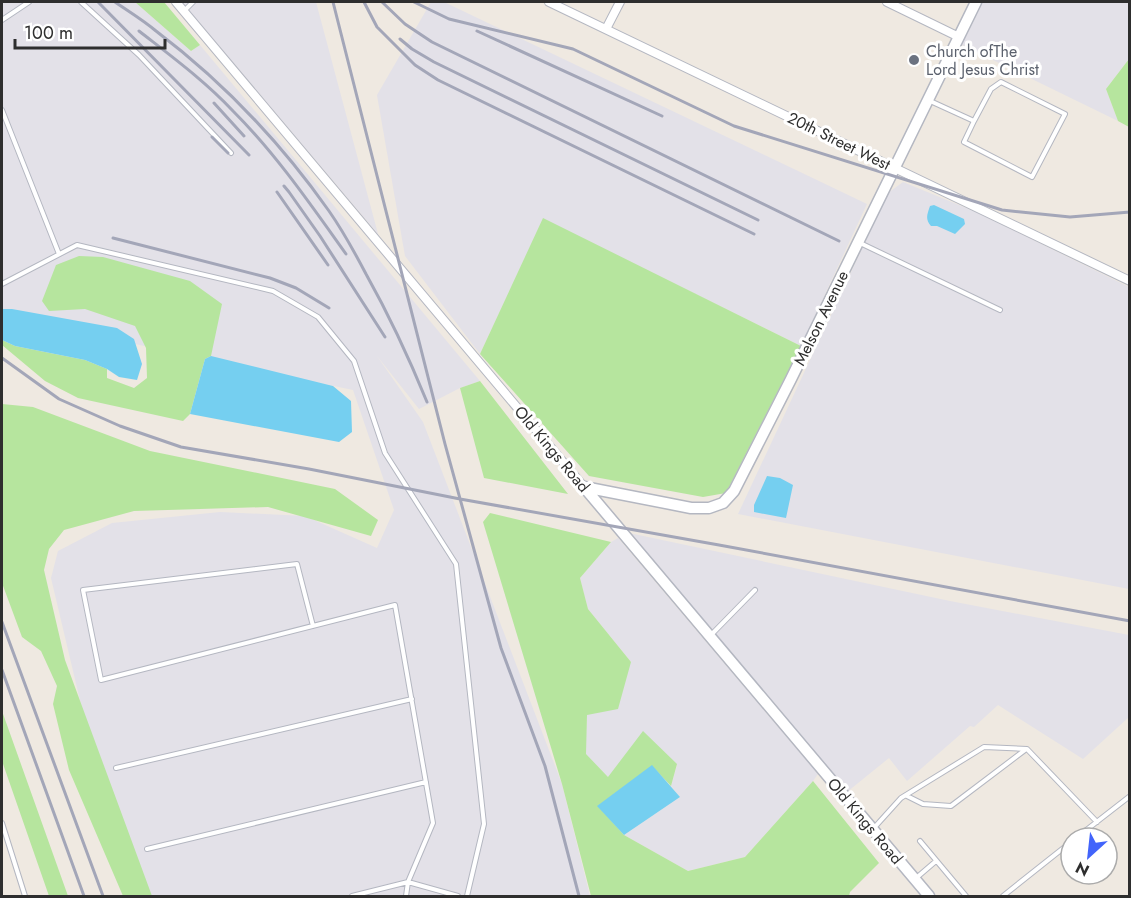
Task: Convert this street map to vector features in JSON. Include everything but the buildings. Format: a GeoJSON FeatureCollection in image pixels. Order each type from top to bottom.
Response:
{"type":"FeatureCollection","features":[{"type":"Feature","properties":{"kind":"street","name":"Old Kings Road"},"geometry":{"type":"LineString","coordinates":[[176,2],[927,896]]}},
{"type":"Feature","properties":{"kind":"street","name":"20th Street West"},"geometry":{"type":"LineString","coordinates":[[549,2],[1130,281]]}},
{"type":"Feature","properties":{"kind":"street"},"geometry":{"type":"LineString","coordinates":[[606,29],[620,2]]}},
{"type":"Feature","properties":{"kind":"street"},"geometry":{"type":"LineString","coordinates":[[887,2],[958,37]]}},
{"type":"Feature","properties":{"kind":"street","name":"Melson Avenue"},"geometry":{"type":"LineString","coordinates":[[584,487],[691,508],[710,508],[723,503],[734,491],[976,2]]}},
{"type":"Feature","properties":{"kind":"lane"},"geometry":{"type":"LineString","coordinates":[[2,20],[29,2]]}},
{"type":"Feature","properties":{"kind":"lane"},"geometry":{"type":"LineString","coordinates":[[81,2],[139,55],[231,153]]}},
{"type":"Feature","properties":{"kind":"lane"},"geometry":{"type":"LineString","coordinates":[[184,11],[193,2]]}},
{"type":"Feature","properties":{"kind":"lane"},"geometry":{"type":"LineString","coordinates":[[1001,82],[1065,114],[1032,177],[964,142],[974,122],[991,89],[1001,82]]}},
{"type":"Feature","properties":{"kind":"lane"},"geometry":{"type":"LineString","coordinates":[[927,100],[974,122]]}},
{"type":"Feature","properties":{"kind":"lane"},"geometry":{"type":"LineString","coordinates":[[2,110],[59,254]]}},
{"type":"Feature","properties":{"kind":"lane"},"geometry":{"type":"LineString","coordinates":[[858,242],[1000,310]]}},
{"type":"Feature","properties":{"kind":"lane"},"geometry":{"type":"LineString","coordinates":[[2,284],[77,245],[273,291],[318,317],[354,361],[385,453],[456,564],[484,825],[467,897]]}},
{"type":"Feature","properties":{"kind":"lane"},"geometry":{"type":"LineString","coordinates":[[313,626],[297,564],[83,590],[101,680],[313,626],[395,605],[433,823],[408,882],[406,897]]}},
{"type":"Feature","properties":{"kind":"lane"},"geometry":{"type":"LineString","coordinates":[[709,636],[755,590]]}},
{"type":"Feature","properties":{"kind":"lane"},"geometry":{"type":"LineString","coordinates":[[116,768],[411,699]]}},
{"type":"Feature","properties":{"kind":"lane"},"geometry":{"type":"LineString","coordinates":[[872,830],[901,798],[984,747],[1027,749],[1097,822]]}},
{"type":"Feature","properties":{"kind":"lane"},"geometry":{"type":"LineString","coordinates":[[906,795],[922,804],[951,806],[1027,749]]}},
{"type":"Feature","properties":{"kind":"lane"},"geometry":{"type":"LineString","coordinates":[[147,849],[426,782]]}},
{"type":"Feature","properties":{"kind":"lane"},"geometry":{"type":"LineString","coordinates":[[1092,826],[1130,796]]}},
{"type":"Feature","properties":{"kind":"lane"},"geometry":{"type":"LineString","coordinates":[[2,822],[4,836],[25,897]]}},
{"type":"Feature","properties":{"kind":"lane"},"geometry":{"type":"LineString","coordinates":[[920,841],[966,897]]}},
{"type":"Feature","properties":{"kind":"lane"},"geometry":{"type":"LineString","coordinates":[[1003,897],[1059,852]]}},
{"type":"Feature","properties":{"kind":"lane"},"geometry":{"type":"LineString","coordinates":[[914,879],[936,861]]}},
{"type":"Feature","properties":{"kind":"lane"},"geometry":{"type":"LineString","coordinates":[[352,897],[408,882],[458,897]]}},
{"type":"Feature","properties":{"kind":"shaded area"},"geometry":{"type":"Polygon","coordinates":[[[2,2],[135,2],[191,51],[200,45],[480,381],[460,388],[419,409],[377,356],[423,422],[562,784],[590,896],[150,896],[87,730],[51,578],[58,551],[112,523],[220,512],[305,516],[377,548],[394,510],[353,390],[2,316],[2,2]]]}},
{"type":"Feature","properties":{"kind":"shaded area"},"geometry":{"type":"Polygon","coordinates":[[[182,2],[316,2],[378,234],[182,2]]]}},
{"type":"Feature","properties":{"kind":"shaded area"},"geometry":{"type":"Polygon","coordinates":[[[431,2],[444,2],[867,204],[801,346],[543,219],[480,354],[405,256],[377,95],[431,2]]]}},
{"type":"Feature","properties":{"kind":"shaded area"},"geometry":{"type":"Polygon","coordinates":[[[981,2],[1129,2],[1129,59],[1106,89],[1118,121],[960,44],[981,2]]]}},
{"type":"Feature","properties":{"kind":"shaded area"},"geometry":{"type":"Polygon","coordinates":[[[903,182],[976,212],[1129,287],[1129,589],[738,514],[888,193],[903,182]]]}},
{"type":"Feature","properties":{"kind":"shaded area"},"geometry":{"type":"Polygon","coordinates":[[[629,533],[950,601],[1129,635],[1129,717],[1083,759],[998,705],[974,727],[970,726],[907,781],[889,758],[847,792],[629,533]]]}},
{"type":"Feature","properties":{"kind":"shaded area"},"geometry":{"type":"Polygon","coordinates":[[[618,538],[818,774],[745,857],[688,871],[624,835],[680,797],[671,786],[677,765],[608,777],[585,754],[587,714],[631,662],[588,609],[580,578],[611,542],[618,538]]]}},
{"type":"Feature","properties":{"kind":"green space"},"geometry":{"type":"Polygon","coordinates":[[[135,2],[164,2],[200,45],[191,51],[135,2]]]}},
{"type":"Feature","properties":{"kind":"green space"},"geometry":{"type":"Polygon","coordinates":[[[1129,59],[1129,127],[1118,121],[1106,89],[1129,59]]]}},
{"type":"Feature","properties":{"kind":"green space"},"geometry":{"type":"Polygon","coordinates":[[[543,218],[801,346],[726,493],[703,497],[589,476],[480,354],[543,218]]]}},
{"type":"Feature","properties":{"kind":"green space"},"geometry":{"type":"Polygon","coordinates":[[[79,256],[103,257],[190,281],[222,304],[211,356],[205,359],[190,414],[183,421],[78,398],[45,381],[2,345],[2,340],[15,346],[85,360],[107,369],[107,378],[134,388],[147,378],[146,348],[135,326],[85,309],[49,311],[42,301],[56,265],[79,256]]]}},
{"type":"Feature","properties":{"kind":"green space"},"geometry":{"type":"Polygon","coordinates":[[[480,381],[568,494],[484,478],[460,388],[480,381]]]}},
{"type":"Feature","properties":{"kind":"green space"},"geometry":{"type":"Polygon","coordinates":[[[2,404],[33,407],[150,451],[335,489],[378,520],[371,536],[268,507],[134,511],[64,530],[49,549],[44,570],[65,660],[152,896],[123,896],[69,770],[53,704],[57,686],[41,651],[22,637],[2,583],[2,404]]]}},
{"type":"Feature","properties":{"kind":"green space"},"geometry":{"type":"Polygon","coordinates":[[[490,513],[611,542],[580,578],[588,609],[631,662],[618,709],[587,715],[586,754],[608,777],[643,731],[677,764],[671,786],[652,766],[598,806],[624,835],[688,871],[745,857],[813,781],[879,863],[850,892],[849,896],[591,896],[562,784],[483,522],[490,513]]]}},
{"type":"Feature","properties":{"kind":"green space"},"geometry":{"type":"Polygon","coordinates":[[[2,711],[68,896],[49,896],[2,761],[2,711]]]}},
{"type":"Feature","properties":{"kind":"water"},"geometry":{"type":"Polygon","coordinates":[[[934,205],[964,219],[965,224],[955,234],[937,226],[931,226],[927,214],[930,206],[934,205]]]}},
{"type":"Feature","properties":{"kind":"water"},"geometry":{"type":"Polygon","coordinates":[[[2,309],[117,328],[134,339],[142,364],[137,380],[119,377],[85,360],[15,346],[2,340],[2,309]]]}},
{"type":"Feature","properties":{"kind":"water"},"geometry":{"type":"Polygon","coordinates":[[[211,356],[333,386],[351,401],[352,432],[339,442],[190,414],[205,359],[211,356]]]}},
{"type":"Feature","properties":{"kind":"water"},"geometry":{"type":"Polygon","coordinates":[[[767,476],[780,478],[793,485],[786,518],[754,512],[754,505],[767,476]]]}},
{"type":"Feature","properties":{"kind":"water"},"geometry":{"type":"Polygon","coordinates":[[[652,765],[680,797],[624,835],[597,806],[652,765]]]}},
{"type":"Feature","properties":{"kind":"railway"},"geometry":{"type":"LineString","coordinates":[[98,2],[249,155]]}},
{"type":"Feature","properties":{"kind":"railway"},"geometry":{"type":"LineString","coordinates":[[115,2],[146,23],[204,71],[249,114],[291,161],[329,211],[353,250],[398,337],[427,402]]}},
{"type":"Feature","properties":{"kind":"railway"},"geometry":{"type":"LineString","coordinates":[[333,2],[445,444],[501,648],[545,766],[579,896]]}},
{"type":"Feature","properties":{"kind":"railway"},"geometry":{"type":"LineString","coordinates":[[364,2],[377,27],[415,65],[438,80],[754,234]]}},
{"type":"Feature","properties":{"kind":"railway"},"geometry":{"type":"LineString","coordinates":[[382,2],[405,24],[432,42],[839,241]]}},
{"type":"Feature","properties":{"kind":"railway"},"geometry":{"type":"LineString","coordinates":[[414,2],[449,19],[573,49],[734,126],[1002,210],[1070,217],[1130,212]]}},
{"type":"Feature","properties":{"kind":"railway"},"geometry":{"type":"LineString","coordinates":[[139,31],[199,79],[249,127],[293,180],[346,254]]}},
{"type":"Feature","properties":{"kind":"railway"},"geometry":{"type":"LineString","coordinates":[[477,31],[662,116]]}},
{"type":"Feature","properties":{"kind":"railway"},"geometry":{"type":"LineString","coordinates":[[400,39],[434,62],[758,220]]}},
{"type":"Feature","properties":{"kind":"railway"},"geometry":{"type":"LineString","coordinates":[[214,103],[244,136]]}},
{"type":"Feature","properties":{"kind":"railway"},"geometry":{"type":"LineString","coordinates":[[212,137],[228,153]]}},
{"type":"Feature","properties":{"kind":"railway"},"geometry":{"type":"LineString","coordinates":[[284,186],[320,236],[385,337]]}},
{"type":"Feature","properties":{"kind":"railway"},"geometry":{"type":"LineString","coordinates":[[277,192],[328,265]]}},
{"type":"Feature","properties":{"kind":"railway"},"geometry":{"type":"LineString","coordinates":[[113,238],[270,278],[296,288],[329,308]]}},
{"type":"Feature","properties":{"kind":"railway"},"geometry":{"type":"LineString","coordinates":[[2,358],[59,399],[120,426],[181,447],[1130,621]]}},
{"type":"Feature","properties":{"kind":"railway"},"geometry":{"type":"LineString","coordinates":[[2,622],[103,896]]}},
{"type":"Feature","properties":{"kind":"railway"},"geometry":{"type":"LineString","coordinates":[[2,670],[84,896]]}},
{"type":"Feature","properties":{"kind":"place","name":"Church ofThe Lord Jesus Christ"},"geometry":{"type":"Point","coordinates":[914,60]}}]}
